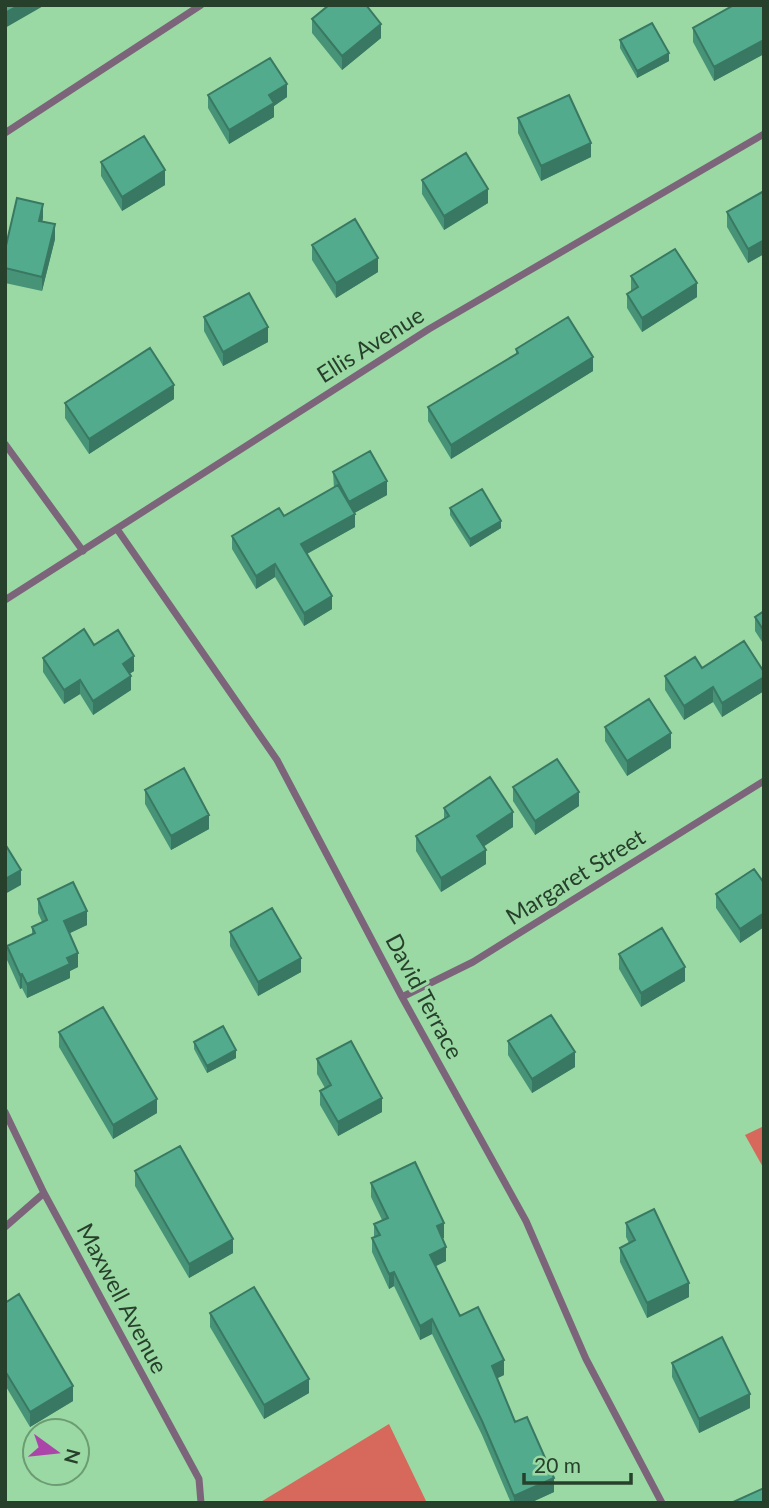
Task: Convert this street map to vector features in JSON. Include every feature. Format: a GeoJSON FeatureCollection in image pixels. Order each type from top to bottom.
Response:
{"type":"FeatureCollection","features":[{"type":"Feature","properties":{"kind":"street"},"geometry":{"type":"LineString","coordinates":[[5,132],[201,5]]}},
{"type":"Feature","properties":{"kind":"street","name":"Ellis Avenue"},"geometry":{"type":"LineString","coordinates":[[5,600],[429,329],[764,134]]}},
{"type":"Feature","properties":{"kind":"street"},"geometry":{"type":"LineString","coordinates":[[5,444],[83,551]]}},
{"type":"Feature","properties":{"kind":"street","name":"David Terrace"},"geometry":{"type":"LineString","coordinates":[[117,529],[277,760],[402,997],[526,1221],[586,1359],[662,1503]]}},
{"type":"Feature","properties":{"kind":"street","name":"Margaret Street"},"geometry":{"type":"LineString","coordinates":[[402,997],[473,962],[764,781]]}},
{"type":"Feature","properties":{"kind":"street","name":"Maxwell Avenue"},"geometry":{"type":"LineString","coordinates":[[5,1112],[44,1193],[199,1479],[201,1503]]}},
{"type":"Feature","properties":{"kind":"street"},"geometry":{"type":"LineString","coordinates":[[5,1227],[44,1193]]}},
{"type":"Feature","properties":{"kind":"shaded area"},"geometry":{"type":"Polygon","coordinates":[[[764,1126],[764,1169],[745,1135],[764,1126]]]}},
{"type":"Feature","properties":{"kind":"shaded area"},"geometry":{"type":"Polygon","coordinates":[[[389,1424],[427,1503],[259,1503],[389,1424]]]}},
{"type":"Feature","properties":{"kind":"building"},"geometry":{"type":"Polygon","coordinates":[[[5,5],[20,5],[5,13],[5,5]]]}},
{"type":"Feature","properties":{"kind":"building"},"geometry":{"type":"Polygon","coordinates":[[[329,5],[366,5],[381,24],[342,56],[312,19],[329,5]]]}},
{"type":"Feature","properties":{"kind":"building"},"geometry":{"type":"Polygon","coordinates":[[[734,5],[764,5],[764,40],[714,67],[693,28],[734,5]]]}},
{"type":"Feature","properties":{"kind":"building"},"geometry":{"type":"Polygon","coordinates":[[[652,23],[669,53],[637,71],[620,40],[652,23]]]}},
{"type":"Feature","properties":{"kind":"building"},"geometry":{"type":"Polygon","coordinates":[[[270,58],[287,84],[269,95],[274,103],[229,130],[208,95],[270,58]]]}},
{"type":"Feature","properties":{"kind":"building"},"geometry":{"type":"Polygon","coordinates":[[[569,95],[591,143],[541,166],[518,118],[569,95]]]}},
{"type":"Feature","properties":{"kind":"building"},"geometry":{"type":"Polygon","coordinates":[[[144,136],[165,170],[122,197],[101,162],[144,136]]]}},
{"type":"Feature","properties":{"kind":"building"},"geometry":{"type":"Polygon","coordinates":[[[466,153],[488,189],[444,216],[422,180],[466,153]]]}},
{"type":"Feature","properties":{"kind":"building"},"geometry":{"type":"Polygon","coordinates":[[[764,191],[764,240],[748,249],[727,212],[764,191]]]}},
{"type":"Feature","properties":{"kind":"building"},"geometry":{"type":"Polygon","coordinates":[[[17,198],[43,204],[39,221],[55,224],[42,277],[5,268],[5,250],[17,198]]]}},
{"type":"Feature","properties":{"kind":"building"},"geometry":{"type":"Polygon","coordinates":[[[355,219],[378,258],[336,283],[312,245],[355,219]]]}},
{"type":"Feature","properties":{"kind":"building"},"geometry":{"type":"Polygon","coordinates":[[[675,249],[697,283],[642,318],[627,294],[638,287],[631,276],[675,249]]]}},
{"type":"Feature","properties":{"kind":"building"},"geometry":{"type":"Polygon","coordinates":[[[249,293],[268,327],[223,352],[204,317],[249,293]]]}},
{"type":"Feature","properties":{"kind":"building"},"geometry":{"type":"Polygon","coordinates":[[[568,317],[593,357],[451,445],[428,407],[518,353],[516,349],[568,317]]]}},
{"type":"Feature","properties":{"kind":"building"},"geometry":{"type":"Polygon","coordinates":[[[150,348],[174,385],[89,439],[65,403],[150,348]]]}},
{"type":"Feature","properties":{"kind":"building"},"geometry":{"type":"Polygon","coordinates":[[[370,451],[387,481],[349,502],[333,472],[370,451]]]}},
{"type":"Feature","properties":{"kind":"building"},"geometry":{"type":"Polygon","coordinates":[[[338,485],[355,514],[301,544],[332,596],[304,613],[275,564],[256,576],[232,536],[279,508],[284,516],[338,485]]]}},
{"type":"Feature","properties":{"kind":"building"},"geometry":{"type":"Polygon","coordinates":[[[482,489],[501,521],[470,539],[450,508],[482,489]]]}},
{"type":"Feature","properties":{"kind":"building"},"geometry":{"type":"Polygon","coordinates":[[[764,611],[764,631],[755,617],[764,611]]]}},
{"type":"Feature","properties":{"kind":"building"},"geometry":{"type":"Polygon","coordinates":[[[84,629],[94,645],[118,630],[134,656],[123,664],[131,676],[93,701],[80,680],[64,690],[43,658],[84,629]]]}},
{"type":"Feature","properties":{"kind":"building"},"geometry":{"type":"Polygon","coordinates":[[[744,641],[764,672],[764,677],[722,703],[713,687],[684,706],[665,676],[695,657],[702,668],[744,641]]]}},
{"type":"Feature","properties":{"kind":"building"},"geometry":{"type":"Polygon","coordinates":[[[649,699],[671,733],[627,761],[605,727],[649,699]]]}},
{"type":"Feature","properties":{"kind":"building"},"geometry":{"type":"Polygon","coordinates":[[[557,759],[579,792],[535,821],[513,787],[557,759]]]}},
{"type":"Feature","properties":{"kind":"building"},"geometry":{"type":"Polygon","coordinates":[[[184,768],[209,815],[171,836],[145,790],[184,768]]]}},
{"type":"Feature","properties":{"kind":"building"},"geometry":{"type":"Polygon","coordinates":[[[490,777],[513,812],[477,836],[486,850],[441,878],[416,836],[449,816],[444,808],[490,777]]]}},
{"type":"Feature","properties":{"kind":"building"},"geometry":{"type":"Polygon","coordinates":[[[5,844],[21,870],[5,879],[5,844]]]}},
{"type":"Feature","properties":{"kind":"building"},"geometry":{"type":"Polygon","coordinates":[[[754,869],[764,883],[764,913],[740,929],[716,894],[754,869]]]}},
{"type":"Feature","properties":{"kind":"building"},"geometry":{"type":"Polygon","coordinates":[[[73,882],[87,911],[64,921],[78,953],[67,958],[70,964],[27,984],[7,946],[35,933],[32,927],[47,920],[38,899],[73,882]]]}},
{"type":"Feature","properties":{"kind":"building"},"geometry":{"type":"Polygon","coordinates":[[[272,908],[301,958],[258,982],[230,932],[272,908]]]}},
{"type":"Feature","properties":{"kind":"building"},"geometry":{"type":"Polygon","coordinates":[[[662,928],[685,967],[641,993],[619,954],[662,928]]]}},
{"type":"Feature","properties":{"kind":"building"},"geometry":{"type":"Polygon","coordinates":[[[103,1007],[157,1099],[113,1125],[59,1032],[103,1007]]]}},
{"type":"Feature","properties":{"kind":"building"},"geometry":{"type":"Polygon","coordinates":[[[551,1015],[575,1052],[532,1079],[508,1041],[551,1015]]]}},
{"type":"Feature","properties":{"kind":"building"},"geometry":{"type":"Polygon","coordinates":[[[223,1026],[236,1050],[207,1066],[194,1042],[223,1026]]]}},
{"type":"Feature","properties":{"kind":"building"},"geometry":{"type":"Polygon","coordinates":[[[351,1041],[382,1098],[338,1122],[320,1091],[331,1085],[317,1059],[351,1041]]]}},
{"type":"Feature","properties":{"kind":"building"},"geometry":{"type":"Polygon","coordinates":[[[180,1146],[233,1239],[189,1264],[135,1171],[180,1146]]]}},
{"type":"Feature","properties":{"kind":"building"},"geometry":{"type":"Polygon","coordinates":[[[415,1162],[444,1223],[437,1226],[446,1247],[430,1255],[460,1316],[478,1307],[504,1360],[492,1366],[515,1422],[527,1417],[554,1478],[514,1496],[482,1421],[432,1319],[420,1326],[394,1272],[389,1274],[372,1238],[380,1235],[374,1224],[388,1218],[371,1183],[415,1162]]]}},
{"type":"Feature","properties":{"kind":"building"},"geometry":{"type":"Polygon","coordinates":[[[654,1209],[689,1283],[647,1303],[620,1248],[635,1240],[626,1223],[654,1209]]]}},
{"type":"Feature","properties":{"kind":"building"},"geometry":{"type":"Polygon","coordinates":[[[254,1287],[309,1379],[264,1405],[210,1313],[254,1287]]]}},
{"type":"Feature","properties":{"kind":"building"},"geometry":{"type":"Polygon","coordinates":[[[19,1294],[73,1386],[30,1412],[5,1371],[5,1303],[19,1294]]]}},
{"type":"Feature","properties":{"kind":"building"},"geometry":{"type":"Polygon","coordinates":[[[722,1337],[750,1394],[699,1419],[672,1363],[722,1337]]]}},
{"type":"Feature","properties":{"kind":"building"},"geometry":{"type":"Polygon","coordinates":[[[764,1488],[764,1503],[731,1503],[764,1488]]]}}]}
